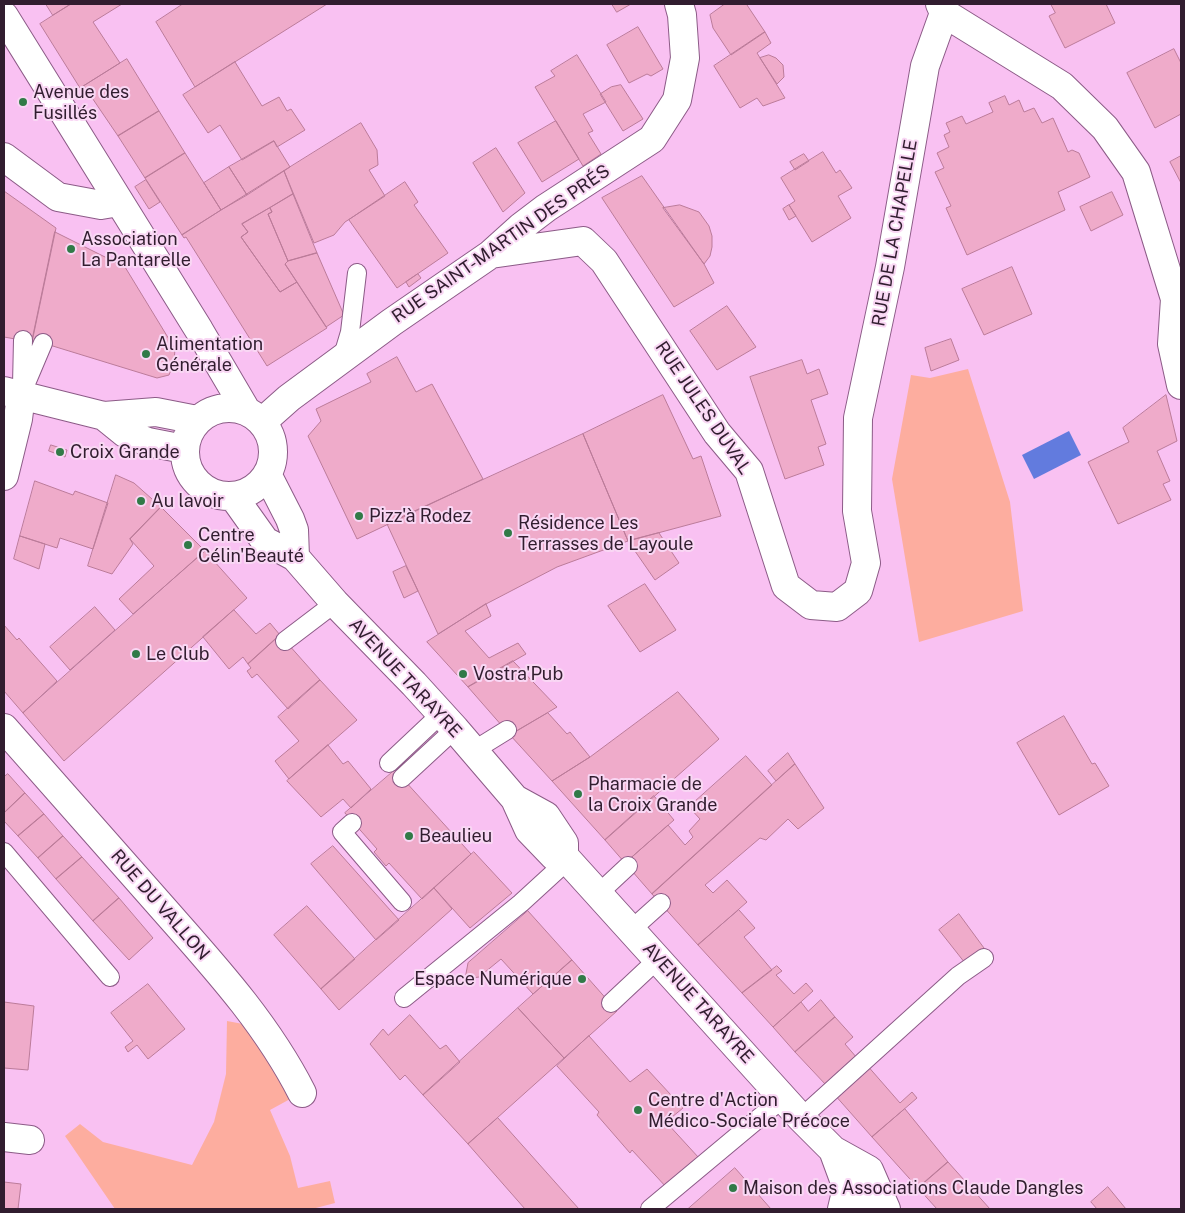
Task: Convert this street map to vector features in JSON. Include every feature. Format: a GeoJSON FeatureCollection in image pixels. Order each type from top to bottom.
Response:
{"type":"FeatureCollection","features":[{"type":"Feature","properties":{"kind":"street","name":"RUE SAINT-MARTIN DES PRÉS"},"geometry":{"type":"LineString","coordinates":[[254,416],[289,398],[392,322],[491,254],[546,208],[652,139],[677,100],[685,58],[682,15],[679,4]]}},
{"type":"Feature","properties":{"kind":"street","name":"RUE DE LA CHAPELLE"},"geometry":{"type":"LineString","coordinates":[[857,456],[858,418],[890,267],[925,66],[942,8],[1062,86],[1106,128],[1136,172],[1174,299],[1172,344],[1181,385]]}},
{"type":"Feature","properties":{"kind":"street"},"geometry":{"type":"LineString","coordinates":[[4,16],[206,343],[254,416],[270,434],[273,447],[272,461],[267,474],[259,485],[246,493],[233,496],[220,496],[198,484],[190,474],[185,462],[184,449],[190,428],[206,414],[206,343]]}},
{"type":"Feature","properties":{"kind":"street"},"geometry":{"type":"LineString","coordinates":[[4,157],[58,197],[101,206],[119,202]]}},
{"type":"Feature","properties":{"kind":"street","name":"RUE JULES DUVAL"},"geometry":{"type":"LineString","coordinates":[[491,254],[583,241],[604,262],[718,432],[749,471],[786,586],[811,606],[837,607],[858,591],[866,563],[857,511],[857,456]]}},
{"type":"Feature","properties":{"kind":"street"},"geometry":{"type":"LineString","coordinates":[[4,476],[18,419],[12,393],[104,416],[156,412],[206,414],[236,408],[254,416]]}},
{"type":"Feature","properties":{"kind":"street"},"geometry":{"type":"LineString","coordinates":[[104,416],[126,433],[148,442],[184,449]]}},
{"type":"Feature","properties":{"kind":"street"},"geometry":{"type":"LineString","coordinates":[[267,474],[294,530],[295,557]]}},
{"type":"Feature","properties":{"kind":"street","name":"AVENUE TARAYRE"},"geometry":{"type":"LineString","coordinates":[[233,496],[265,541],[295,557],[335,603],[448,721],[515,799],[546,816],[564,843],[566,858],[801,1118],[833,1150],[869,1170],[885,1209]]}},
{"type":"Feature","properties":{"kind":"street","name":"RUE DU VALLON"},"geometry":{"type":"LineString","coordinates":[[4,728],[232,986],[273,1041],[302,1092]]}},
{"type":"Feature","properties":{"kind":"street"},"geometry":{"type":"LineString","coordinates":[[4,1137],[30,1140]]}},
{"type":"Feature","properties":{"kind":"street","name":"AVENUE TARAYRE"},"geometry":{"type":"LineString","coordinates":[[833,1150],[844,1199],[885,1209]]}},
{"type":"Feature","properties":{"kind":"lane"},"geometry":{"type":"LineString","coordinates":[[342,359],[350,332],[357,272]]}},
{"type":"Feature","properties":{"kind":"lane"},"geometry":{"type":"LineString","coordinates":[[12,393],[23,340]]}},
{"type":"Feature","properties":{"kind":"lane"},"geometry":{"type":"LineString","coordinates":[[12,393],[43,343]]}},
{"type":"Feature","properties":{"kind":"lane"},"geometry":{"type":"LineString","coordinates":[[285,641],[335,603]]}},
{"type":"Feature","properties":{"kind":"lane"},"geometry":{"type":"LineString","coordinates":[[389,763],[448,721]]}},
{"type":"Feature","properties":{"kind":"lane"},"geometry":{"type":"LineString","coordinates":[[402,778],[448,721]]}},
{"type":"Feature","properties":{"kind":"lane"},"geometry":{"type":"LineString","coordinates":[[473,752],[507,730]]}},
{"type":"Feature","properties":{"kind":"lane"},"geometry":{"type":"LineString","coordinates":[[352,822],[342,832],[402,902]]}},
{"type":"Feature","properties":{"kind":"lane"},"geometry":{"type":"LineString","coordinates":[[4,852],[110,977]]}},
{"type":"Feature","properties":{"kind":"lane"},"geometry":{"type":"LineString","coordinates":[[404,998],[521,903],[566,858]]}},
{"type":"Feature","properties":{"kind":"lane"},"geometry":{"type":"LineString","coordinates":[[599,893],[628,866]]}},
{"type":"Feature","properties":{"kind":"lane"},"geometry":{"type":"LineString","coordinates":[[632,929],[661,903]]}},
{"type":"Feature","properties":{"kind":"lane"},"geometry":{"type":"LineString","coordinates":[[801,1118],[958,976],[984,958]]}},
{"type":"Feature","properties":{"kind":"lane"},"geometry":{"type":"LineString","coordinates":[[611,1003],[658,959]]}},
{"type":"Feature","properties":{"kind":"lane"},"geometry":{"type":"LineString","coordinates":[[650,1209],[783,1098]]}},
{"type":"Feature","properties":{"kind":"shaded area"},"geometry":{"type":"Polygon","coordinates":[[[968,369],[1010,502],[1023,611],[919,642],[892,479],[911,375],[930,378],[968,369]]]}},
{"type":"Feature","properties":{"kind":"shaded area"},"geometry":{"type":"Polygon","coordinates":[[[227,1021],[243,1024],[266,1055],[292,1098],[270,1110],[290,1156],[298,1188],[330,1181],[335,1203],[312,1209],[115,1209],[65,1136],[80,1124],[103,1142],[192,1165],[214,1122],[226,1074],[227,1021]]]}},
{"type":"Feature","properties":{"kind":"water"},"geometry":{"type":"Polygon","coordinates":[[[1069,431],[1081,455],[1034,479],[1022,455],[1069,431]]]}},
{"type":"Feature","properties":{"kind":"building"},"geometry":{"type":"Polygon","coordinates":[[[46,4],[71,4],[53,15],[46,4]]]}},
{"type":"Feature","properties":{"kind":"building"},"geometry":{"type":"Polygon","coordinates":[[[71,4],[122,4],[93,22],[120,63],[80,88],[40,24],[71,4]]]}},
{"type":"Feature","properties":{"kind":"building"},"geometry":{"type":"Polygon","coordinates":[[[183,4],[327,4],[195,87],[156,22],[183,4]]]}},
{"type":"Feature","properties":{"kind":"building"},"geometry":{"type":"Polygon","coordinates":[[[612,4],[631,4],[617,12],[612,4]]]}},
{"type":"Feature","properties":{"kind":"building"},"geometry":{"type":"Polygon","coordinates":[[[725,4],[748,4],[765,32],[731,55],[713,28],[710,15],[725,4]]]}},
{"type":"Feature","properties":{"kind":"building"},"geometry":{"type":"Polygon","coordinates":[[[1051,4],[1106,4],[1115,23],[1065,48],[1049,16],[1055,13],[1051,4]]]}},
{"type":"Feature","properties":{"kind":"building"},"geometry":{"type":"Polygon","coordinates":[[[638,27],[663,69],[651,76],[647,74],[629,83],[607,45],[638,27]]]}},
{"type":"Feature","properties":{"kind":"building"},"geometry":{"type":"Polygon","coordinates":[[[765,32],[771,43],[757,53],[785,98],[763,106],[757,98],[740,108],[714,66],[765,32]]]}},
{"type":"Feature","properties":{"kind":"building"},"geometry":{"type":"Polygon","coordinates":[[[1174,49],[1181,63],[1181,114],[1155,128],[1127,73],[1174,49]]]}},
{"type":"Feature","properties":{"kind":"building"},"geometry":{"type":"Polygon","coordinates":[[[577,55],[606,102],[583,114],[593,131],[588,133],[601,154],[583,166],[535,87],[555,76],[551,71],[577,55]]]}},
{"type":"Feature","properties":{"kind":"building"},"geometry":{"type":"Polygon","coordinates":[[[769,55],[776,58],[783,65],[784,77],[777,84],[760,58],[769,55]]]}},
{"type":"Feature","properties":{"kind":"building"},"geometry":{"type":"Polygon","coordinates":[[[127,59],[159,111],[118,136],[84,86],[127,59]]]}},
{"type":"Feature","properties":{"kind":"building"},"geometry":{"type":"Polygon","coordinates":[[[235,62],[262,106],[279,97],[287,111],[291,109],[305,130],[277,147],[274,141],[242,160],[220,125],[208,133],[183,95],[235,62]]]}},
{"type":"Feature","properties":{"kind":"building"},"geometry":{"type":"Polygon","coordinates":[[[621,85],[643,119],[623,131],[600,94],[611,87],[621,85]]]}},
{"type":"Feature","properties":{"kind":"building"},"geometry":{"type":"Polygon","coordinates":[[[1005,96],[1009,105],[1019,100],[1024,112],[1034,108],[1042,123],[1053,118],[1068,152],[1072,150],[1079,153],[1090,177],[1058,192],[1065,210],[967,255],[946,208],[951,206],[935,172],[944,168],[937,153],[949,147],[944,135],[950,132],[946,123],[962,116],[966,124],[993,112],[989,103],[1005,96]]]}},
{"type":"Feature","properties":{"kind":"building"},"geometry":{"type":"Polygon","coordinates":[[[159,111],[185,153],[145,178],[118,136],[159,111]]]}},
{"type":"Feature","properties":{"kind":"building"},"geometry":{"type":"Polygon","coordinates":[[[556,121],[579,159],[542,182],[518,143],[556,121]]]}},
{"type":"Feature","properties":{"kind":"building"},"geometry":{"type":"Polygon","coordinates":[[[361,123],[377,150],[378,165],[369,170],[385,196],[345,222],[334,235],[314,243],[284,171],[361,123]]]}},
{"type":"Feature","properties":{"kind":"building"},"geometry":{"type":"Polygon","coordinates":[[[274,141],[290,167],[247,195],[229,167],[274,141]]]}},
{"type":"Feature","properties":{"kind":"building"},"geometry":{"type":"Polygon","coordinates":[[[496,148],[525,193],[503,212],[473,163],[496,148]]]}},
{"type":"Feature","properties":{"kind":"building"},"geometry":{"type":"Polygon","coordinates":[[[823,152],[836,173],[840,170],[852,188],[838,196],[851,218],[812,242],[789,205],[795,201],[781,178],[823,152]]]}},
{"type":"Feature","properties":{"kind":"building"},"geometry":{"type":"Polygon","coordinates":[[[185,153],[221,210],[182,235],[145,178],[185,153]]]}},
{"type":"Feature","properties":{"kind":"building"},"geometry":{"type":"Polygon","coordinates":[[[804,154],[809,161],[795,170],[790,162],[804,154]]]}},
{"type":"Feature","properties":{"kind":"building"},"geometry":{"type":"Polygon","coordinates":[[[1181,156],[1181,183],[1170,162],[1181,156]]]}},
{"type":"Feature","properties":{"kind":"building"},"geometry":{"type":"Polygon","coordinates":[[[229,167],[247,195],[221,210],[204,183],[229,167]]]}},
{"type":"Feature","properties":{"kind":"building"},"geometry":{"type":"Polygon","coordinates":[[[284,171],[293,194],[242,224],[248,232],[241,237],[280,292],[297,282],[327,328],[267,366],[186,237],[184,238],[182,235],[284,171]]]}},
{"type":"Feature","properties":{"kind":"building"},"geometry":{"type":"Polygon","coordinates":[[[642,176],[704,264],[714,283],[674,307],[602,198],[642,176]]]}},
{"type":"Feature","properties":{"kind":"building"},"geometry":{"type":"Polygon","coordinates":[[[146,180],[160,202],[149,209],[135,187],[146,180]]]}},
{"type":"Feature","properties":{"kind":"building"},"geometry":{"type":"Polygon","coordinates":[[[405,182],[418,202],[414,205],[448,253],[397,288],[349,220],[405,182]]]}},
{"type":"Feature","properties":{"kind":"building"},"geometry":{"type":"Polygon","coordinates":[[[4,191],[56,228],[32,342],[4,337],[4,191]]]}},
{"type":"Feature","properties":{"kind":"building"},"geometry":{"type":"Polygon","coordinates":[[[1112,192],[1123,215],[1091,231],[1080,207],[1112,192]]]}},
{"type":"Feature","properties":{"kind":"building"},"geometry":{"type":"Polygon","coordinates":[[[293,194],[317,253],[288,261],[268,214],[272,212],[270,208],[293,194]]]}},
{"type":"Feature","properties":{"kind":"building"},"geometry":{"type":"Polygon","coordinates":[[[680,205],[699,212],[709,226],[712,236],[712,247],[710,256],[704,264],[663,208],[680,205]]]}},
{"type":"Feature","properties":{"kind":"building"},"geometry":{"type":"Polygon","coordinates":[[[789,205],[796,216],[789,220],[783,209],[789,205]]]}},
{"type":"Feature","properties":{"kind":"building"},"geometry":{"type":"Polygon","coordinates":[[[270,208],[272,212],[268,214],[288,261],[285,264],[297,282],[280,292],[241,237],[248,232],[242,224],[270,208]]]}},
{"type":"Feature","properties":{"kind":"building"},"geometry":{"type":"Polygon","coordinates":[[[55,232],[125,267],[175,349],[174,362],[169,375],[157,378],[43,343],[32,342],[55,232]]]}},
{"type":"Feature","properties":{"kind":"building"},"geometry":{"type":"Polygon","coordinates":[[[317,253],[344,315],[326,327],[285,264],[288,261],[317,253]]]}},
{"type":"Feature","properties":{"kind":"building"},"geometry":{"type":"Polygon","coordinates":[[[1012,267],[1032,314],[984,335],[962,289],[1012,267]]]}},
{"type":"Feature","properties":{"kind":"building"},"geometry":{"type":"Polygon","coordinates":[[[418,274],[421,278],[409,287],[406,282],[418,274]]]}},
{"type":"Feature","properties":{"kind":"building"},"geometry":{"type":"Polygon","coordinates":[[[727,306],[756,347],[717,370],[690,331],[727,306]]]}},
{"type":"Feature","properties":{"kind":"building"},"geometry":{"type":"Polygon","coordinates":[[[951,339],[959,360],[931,371],[925,348],[951,339]]]}},
{"type":"Feature","properties":{"kind":"building"},"geometry":{"type":"Polygon","coordinates":[[[397,357],[416,392],[432,384],[483,479],[357,539],[308,436],[321,421],[316,409],[371,382],[367,374],[397,357]]]}},
{"type":"Feature","properties":{"kind":"building"},"geometry":{"type":"Polygon","coordinates":[[[802,360],[807,374],[819,369],[828,394],[811,400],[826,444],[818,447],[824,465],[785,479],[750,377],[802,360]]]}},
{"type":"Feature","properties":{"kind":"building"},"geometry":{"type":"Polygon","coordinates":[[[663,395],[693,459],[701,456],[721,516],[628,541],[583,434],[663,395]]]}},
{"type":"Feature","properties":{"kind":"building"},"geometry":{"type":"Polygon","coordinates":[[[1166,395],[1177,441],[1157,451],[1170,481],[1163,484],[1171,500],[1118,524],[1088,462],[1129,442],[1123,428],[1166,395]]]}},
{"type":"Feature","properties":{"kind":"building","name":"Résidence Les Terrasses de Layoule"},"geometry":{"type":"Polygon","coordinates":[[[583,434],[628,541],[557,567],[486,604],[438,634],[387,524],[583,434]]]}},
{"type":"Feature","properties":{"kind":"building","name":"Croix Grande"},"geometry":{"type":"Polygon","coordinates":[[[51,445],[67,450],[65,457],[49,451],[51,445]]]}},
{"type":"Feature","properties":{"kind":"building"},"geometry":{"type":"Polygon","coordinates":[[[116,475],[134,483],[161,507],[130,539],[133,544],[112,574],[88,566],[116,475]]]}},
{"type":"Feature","properties":{"kind":"building"},"geometry":{"type":"Polygon","coordinates":[[[35,481],[73,495],[75,491],[108,503],[93,549],[60,538],[57,548],[20,536],[35,481]]]}},
{"type":"Feature","properties":{"kind":"building"},"geometry":{"type":"Polygon","coordinates":[[[161,507],[205,551],[133,614],[119,599],[154,566],[130,539],[161,507]]]}},
{"type":"Feature","properties":{"kind":"building"},"geometry":{"type":"Polygon","coordinates":[[[659,533],[679,563],[655,580],[628,541],[659,533]]]}},
{"type":"Feature","properties":{"kind":"building"},"geometry":{"type":"Polygon","coordinates":[[[20,536],[45,544],[39,569],[14,559],[20,536]]]}},
{"type":"Feature","properties":{"kind":"building","name":"Le Club"},"geometry":{"type":"Polygon","coordinates":[[[205,551],[247,598],[64,761],[23,713],[205,551]]]}},
{"type":"Feature","properties":{"kind":"building"},"geometry":{"type":"Polygon","coordinates":[[[406,566],[418,591],[404,598],[393,572],[406,566]]]}},
{"type":"Feature","properties":{"kind":"building"},"geometry":{"type":"Polygon","coordinates":[[[645,584],[676,630],[640,652],[608,606],[645,584]]]}},
{"type":"Feature","properties":{"kind":"building"},"geometry":{"type":"Polygon","coordinates":[[[486,604],[491,616],[465,631],[489,658],[518,643],[526,654],[468,687],[427,642],[486,604]]]}},
{"type":"Feature","properties":{"kind":"building"},"geometry":{"type":"Polygon","coordinates":[[[95,607],[115,630],[70,670],[50,647],[95,607]]]}},
{"type":"Feature","properties":{"kind":"building"},"geometry":{"type":"Polygon","coordinates":[[[234,610],[256,634],[270,623],[280,635],[248,664],[243,657],[229,669],[203,637],[234,610]]]}},
{"type":"Feature","properties":{"kind":"building"},"geometry":{"type":"Polygon","coordinates":[[[4,625],[17,640],[19,638],[57,681],[23,713],[4,691],[4,625]]]}},
{"type":"Feature","properties":{"kind":"building"},"geometry":{"type":"Polygon","coordinates":[[[280,635],[320,680],[288,709],[257,674],[252,678],[247,671],[251,668],[248,664],[280,635]]]}},
{"type":"Feature","properties":{"kind":"building"},"geometry":{"type":"Polygon","coordinates":[[[513,661],[557,707],[510,735],[468,687],[513,661]]]}},
{"type":"Feature","properties":{"kind":"building"},"geometry":{"type":"Polygon","coordinates":[[[320,680],[357,720],[289,779],[275,761],[299,741],[278,717],[320,680]]]}},
{"type":"Feature","properties":{"kind":"building"},"geometry":{"type":"Polygon","coordinates":[[[678,692],[719,739],[605,840],[552,781],[590,757],[678,692]]]}},
{"type":"Feature","properties":{"kind":"building"},"geometry":{"type":"Polygon","coordinates":[[[548,713],[567,734],[570,732],[590,757],[552,781],[510,735],[548,713]]]}},
{"type":"Feature","properties":{"kind":"building"},"geometry":{"type":"Polygon","coordinates":[[[1064,716],[1092,764],[1095,763],[1109,786],[1059,815],[1017,743],[1064,716]]]}},
{"type":"Feature","properties":{"kind":"building"},"geometry":{"type":"Polygon","coordinates":[[[328,745],[343,764],[348,761],[371,789],[351,808],[343,799],[321,817],[287,781],[328,745]]]}},
{"type":"Feature","properties":{"kind":"building"},"geometry":{"type":"Polygon","coordinates":[[[788,753],[795,764],[776,781],[768,771],[788,753]]]}},
{"type":"Feature","properties":{"kind":"building"},"geometry":{"type":"Polygon","coordinates":[[[746,756],[772,785],[652,894],[625,863],[668,825],[685,845],[693,837],[689,831],[700,819],[689,807],[746,756]]]}},
{"type":"Feature","properties":{"kind":"building"},"geometry":{"type":"Polygon","coordinates":[[[795,764],[824,808],[798,829],[788,819],[766,840],[760,838],[705,885],[713,893],[727,880],[747,902],[698,945],[652,894],[795,764]]]}},
{"type":"Feature","properties":{"kind":"building","name":"Beaulieu"},"geometry":{"type":"Polygon","coordinates":[[[395,770],[471,854],[422,899],[389,863],[386,866],[374,852],[377,849],[345,813],[395,770]]]}},
{"type":"Feature","properties":{"kind":"building"},"geometry":{"type":"Polygon","coordinates":[[[8,774],[25,793],[4,813],[4,777],[8,774]]]}},
{"type":"Feature","properties":{"kind":"building"},"geometry":{"type":"Polygon","coordinates":[[[25,793],[44,814],[18,836],[4,821],[4,813],[25,793]]]}},
{"type":"Feature","properties":{"kind":"building"},"geometry":{"type":"Polygon","coordinates":[[[654,796],[674,820],[625,863],[605,840],[654,796]]]}},
{"type":"Feature","properties":{"kind":"building"},"geometry":{"type":"Polygon","coordinates":[[[44,814],[63,836],[38,858],[18,836],[44,814]]]}},
{"type":"Feature","properties":{"kind":"building"},"geometry":{"type":"Polygon","coordinates":[[[63,836],[82,857],[56,879],[38,858],[63,836]]]}},
{"type":"Feature","properties":{"kind":"building"},"geometry":{"type":"Polygon","coordinates":[[[333,846],[399,920],[376,940],[311,864],[333,846]]]}},
{"type":"Feature","properties":{"kind":"building"},"geometry":{"type":"Polygon","coordinates":[[[474,852],[512,893],[470,928],[434,888],[474,852]]]}},
{"type":"Feature","properties":{"kind":"building"},"geometry":{"type":"Polygon","coordinates":[[[82,857],[119,898],[93,921],[56,879],[82,857]]]}},
{"type":"Feature","properties":{"kind":"building"},"geometry":{"type":"Polygon","coordinates":[[[434,888],[452,909],[339,1010],[321,989],[434,888]]]}},
{"type":"Feature","properties":{"kind":"building"},"geometry":{"type":"Polygon","coordinates":[[[119,898],[153,938],[129,960],[93,921],[119,898]]]}},
{"type":"Feature","properties":{"kind":"building"},"geometry":{"type":"Polygon","coordinates":[[[307,906],[355,959],[321,989],[274,935],[307,906]]]}},
{"type":"Feature","properties":{"kind":"building"},"geometry":{"type":"Polygon","coordinates":[[[739,910],[755,928],[744,937],[772,970],[742,993],[698,945],[739,910]]]}},
{"type":"Feature","properties":{"kind":"building"},"geometry":{"type":"Polygon","coordinates":[[[528,911],[572,960],[533,994],[501,959],[479,977],[465,979],[468,963],[528,911]]]}},
{"type":"Feature","properties":{"kind":"building"},"geometry":{"type":"Polygon","coordinates":[[[959,914],[984,948],[965,963],[939,930],[959,914]]]}},
{"type":"Feature","properties":{"kind":"building"},"geometry":{"type":"Polygon","coordinates":[[[572,960],[617,1011],[564,1058],[518,1008],[572,960]]]}},
{"type":"Feature","properties":{"kind":"building"},"geometry":{"type":"Polygon","coordinates":[[[777,966],[782,971],[776,975],[794,994],[806,983],[813,991],[773,1027],[742,993],[777,966]]]}},
{"type":"Feature","properties":{"kind":"building"},"geometry":{"type":"Polygon","coordinates":[[[148,984],[185,1029],[148,1059],[137,1045],[128,1052],[125,1047],[133,1041],[111,1013],[148,984]]]}},
{"type":"Feature","properties":{"kind":"building"},"geometry":{"type":"Polygon","coordinates":[[[821,1000],[835,1017],[795,1052],[773,1027],[801,1002],[808,1011],[821,1000]]]}},
{"type":"Feature","properties":{"kind":"building"},"geometry":{"type":"Polygon","coordinates":[[[4,1002],[34,1006],[28,1070],[4,1068],[4,1002]]]}},
{"type":"Feature","properties":{"kind":"building"},"geometry":{"type":"Polygon","coordinates":[[[518,1008],[564,1058],[468,1144],[423,1095],[518,1008]]]}},
{"type":"Feature","properties":{"kind":"building"},"geometry":{"type":"Polygon","coordinates":[[[410,1015],[440,1049],[446,1045],[460,1062],[423,1095],[405,1075],[400,1080],[370,1044],[383,1029],[388,1035],[410,1015]]]}},
{"type":"Feature","properties":{"kind":"building"},"geometry":{"type":"Polygon","coordinates":[[[835,1017],[853,1037],[845,1044],[857,1058],[826,1085],[795,1052],[835,1017]]]}},
{"type":"Feature","properties":{"kind":"building","name":"Centre d'Action Médico-Sociale Précoce"},"geometry":{"type":"Polygon","coordinates":[[[589,1036],[630,1082],[647,1069],[683,1108],[666,1122],[699,1158],[667,1188],[632,1150],[630,1153],[597,1115],[599,1112],[557,1066],[589,1036]]]}},
{"type":"Feature","properties":{"kind":"building"},"geometry":{"type":"Polygon","coordinates":[[[859,1056],[900,1103],[912,1092],[917,1098],[872,1137],[826,1085],[859,1056]]]}},
{"type":"Feature","properties":{"kind":"building"},"geometry":{"type":"Polygon","coordinates":[[[905,1109],[948,1162],[918,1188],[872,1137],[905,1109]]]}},
{"type":"Feature","properties":{"kind":"building"},"geometry":{"type":"Polygon","coordinates":[[[498,1118],[579,1209],[525,1209],[468,1144],[498,1118]]]}},
{"type":"Feature","properties":{"kind":"building"},"geometry":{"type":"Polygon","coordinates":[[[948,1162],[990,1209],[937,1209],[918,1188],[948,1162]]]}},
{"type":"Feature","properties":{"kind":"building","name":"Maison des Associations Claude Dangles"},"geometry":{"type":"Polygon","coordinates":[[[735,1168],[771,1209],[688,1209],[735,1168]]]}},
{"type":"Feature","properties":{"kind":"building"},"geometry":{"type":"Polygon","coordinates":[[[4,1182],[21,1184],[18,1209],[4,1209],[4,1182]]]}},
{"type":"Feature","properties":{"kind":"building"},"geometry":{"type":"Polygon","coordinates":[[[1108,1187],[1126,1209],[1097,1209],[1091,1202],[1108,1187]]]}},
{"type":"Feature","properties":{"kind":"place","name":"Avenue des Fusillés"},"geometry":{"type":"Point","coordinates":[23,102]}},
{"type":"Feature","properties":{"kind":"place","name":"Association La Pantarelle"},"geometry":{"type":"Point","coordinates":[71,249]}},
{"type":"Feature","properties":{"kind":"place","name":"Alimentation Générale"},"geometry":{"type":"Point","coordinates":[146,354]}},
{"type":"Feature","properties":{"kind":"place","name":"Croix Grande"},"geometry":{"type":"Point","coordinates":[60,452]}},
{"type":"Feature","properties":{"kind":"place","name":"Au lavoir"},"geometry":{"type":"Point","coordinates":[141,501]}},
{"type":"Feature","properties":{"kind":"place","name":"Pizz'à Rodez"},"geometry":{"type":"Point","coordinates":[359,516]}},
{"type":"Feature","properties":{"kind":"place","name":"Résidence Les Terrasses de Layoule"},"geometry":{"type":"Point","coordinates":[508,533]}},
{"type":"Feature","properties":{"kind":"place","name":"Centre Célin'Beauté"},"geometry":{"type":"Point","coordinates":[188,545]}},
{"type":"Feature","properties":{"kind":"place","name":"Le Club"},"geometry":{"type":"Point","coordinates":[136,654]}},
{"type":"Feature","properties":{"kind":"place","name":"Vostra'Pub"},"geometry":{"type":"Point","coordinates":[463,674]}},
{"type":"Feature","properties":{"kind":"place","name":"Pharmacie de la Croix Grande"},"geometry":{"type":"Point","coordinates":[578,794]}},
{"type":"Feature","properties":{"kind":"place","name":"Beaulieu"},"geometry":{"type":"Point","coordinates":[409,836]}},
{"type":"Feature","properties":{"kind":"place","name":"Espace Numérique"},"geometry":{"type":"Point","coordinates":[582,979]}},
{"type":"Feature","properties":{"kind":"place","name":"Centre d'Action Médico-Sociale Précoce"},"geometry":{"type":"Point","coordinates":[638,1110]}},
{"type":"Feature","properties":{"kind":"place","name":"Maison des Associations Claude Dangles"},"geometry":{"type":"Point","coordinates":[733,1188]}}]}
